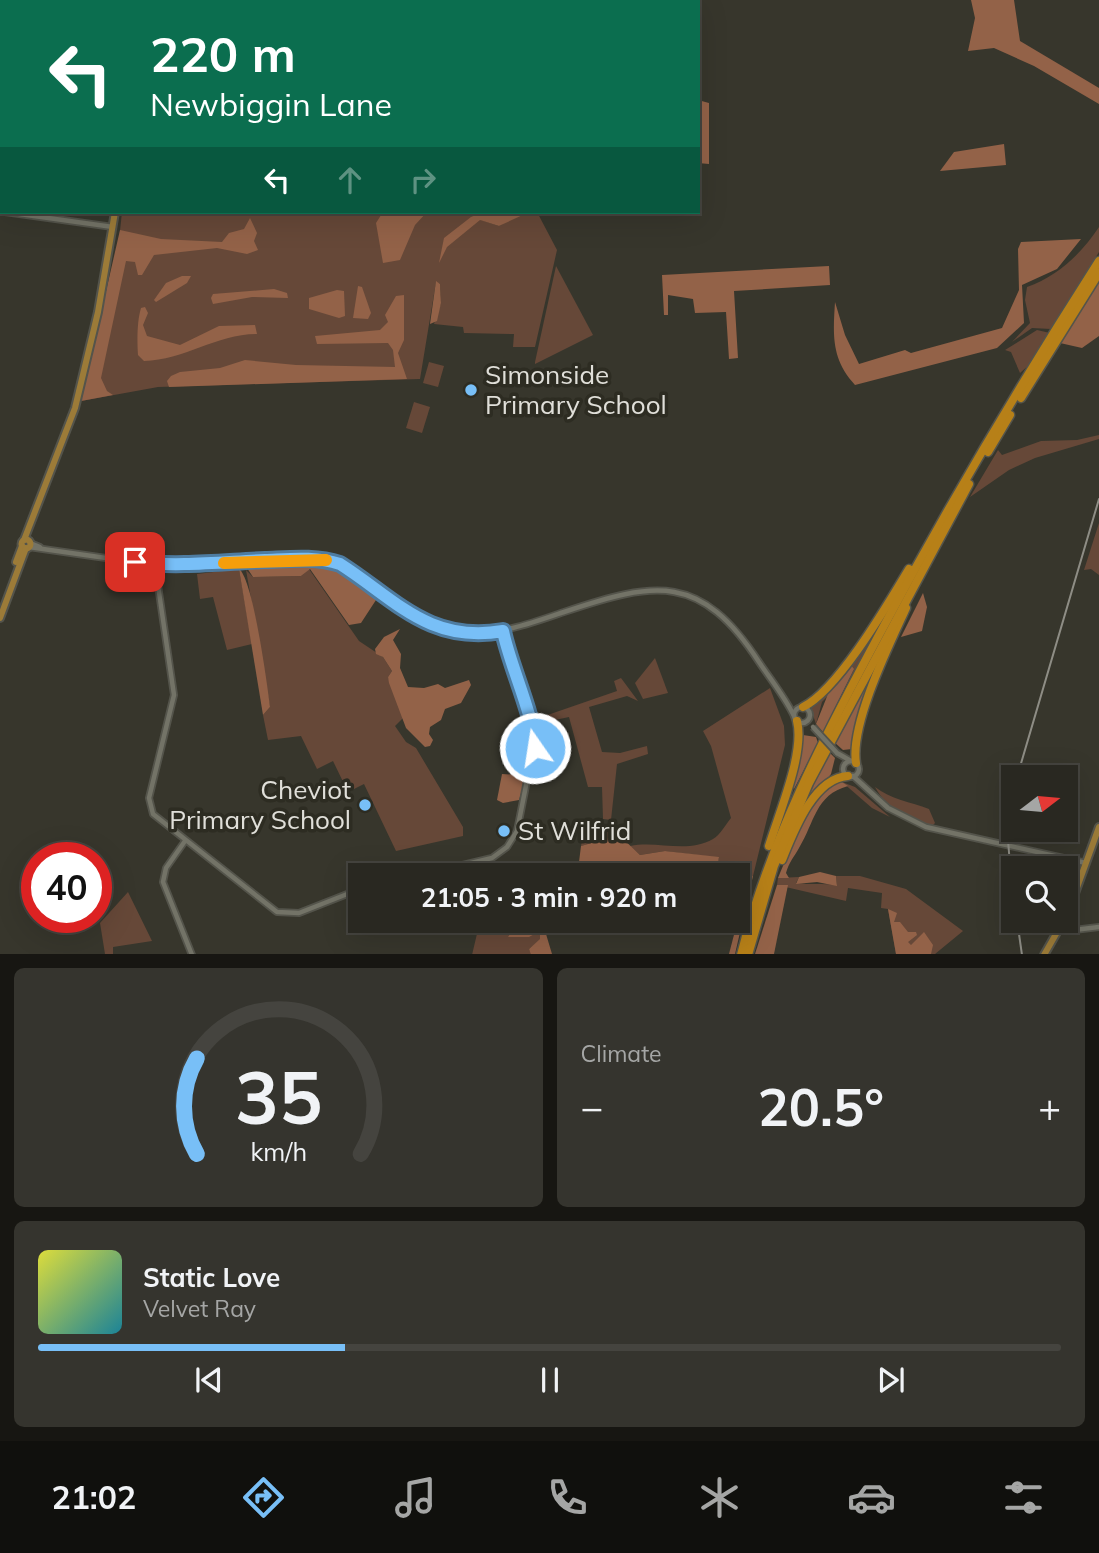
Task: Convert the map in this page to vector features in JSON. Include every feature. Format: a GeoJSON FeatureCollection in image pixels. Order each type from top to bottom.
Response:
{"type":"FeatureCollection","features":[{"type":"Feature","properties":{"kind":"highway"},"geometry":{"type":"LineString","coordinates":[[741,954],[768,863],[801,784],[941,529],[1099,261]]}},
{"type":"Feature","properties":{"kind":"highway"},"geometry":{"type":"LineString","coordinates":[[748,954],[774,866],[809,783],[941,529],[1099,273]]}},
{"type":"Feature","properties":{"kind":"highway"},"geometry":{"type":"LineString","coordinates":[[801,707],[816,699],[854,653],[941,529]]}},
{"type":"Feature","properties":{"kind":"highway"},"geometry":{"type":"LineString","coordinates":[[855,765],[857,739],[880,665],[941,529]]}},
{"type":"Feature","properties":{"kind":"highway"},"geometry":{"type":"LineString","coordinates":[[746,934],[751,905],[791,771],[799,733],[798,720]]}},
{"type":"Feature","properties":{"kind":"highway"},"geometry":{"type":"LineString","coordinates":[[756,924],[784,855],[809,807],[829,782],[848,773]]}},
{"type":"Feature","properties":{"kind":"main road"},"geometry":{"type":"LineString","coordinates":[[1,613],[75,408],[98,312],[115,214]]}},
{"type":"Feature","properties":{"kind":"main road"},"geometry":{"type":"LineString","coordinates":[[1078,886],[1099,827]]}},
{"type":"Feature","properties":{"kind":"main road"},"geometry":{"type":"LineString","coordinates":[[1044,954],[1057,933]]}},
{"type":"Feature","properties":{"kind":"street"},"geometry":{"type":"LineString","coordinates":[[28,214],[113,227]]}},
{"type":"Feature","properties":{"kind":"street"},"geometry":{"type":"LineString","coordinates":[[36,214],[87,223]]}},
{"type":"Feature","properties":{"kind":"street"},"geometry":{"type":"LineString","coordinates":[[26,546],[47,549]]}},
{"type":"Feature","properties":{"kind":"street"},"geometry":{"type":"LineString","coordinates":[[26,546],[155,565],[327,560],[340,564],[420,620],[465,632],[503,631],[632,592],[659,589],[677,592],[709,606],[729,621],[798,720],[813,727],[838,754],[855,765],[863,783]]}},
{"type":"Feature","properties":{"kind":"street"},"geometry":{"type":"LineString","coordinates":[[155,565],[174,695],[149,799],[159,820],[266,905],[284,914],[299,912],[348,894]]}},
{"type":"Feature","properties":{"kind":"street"},"geometry":{"type":"LineString","coordinates":[[471,863],[492,858],[507,847],[517,831],[535,740],[503,631]]}},
{"type":"Feature","properties":{"kind":"street"},"geometry":{"type":"LineString","coordinates":[[787,703],[801,707],[810,716],[813,727]]}},
{"type":"Feature","properties":{"kind":"street"},"geometry":{"type":"LineString","coordinates":[[798,720],[801,707]]}},
{"type":"Feature","properties":{"kind":"street"},"geometry":{"type":"LineString","coordinates":[[798,720],[810,716]]}},
{"type":"Feature","properties":{"kind":"street"},"geometry":{"type":"LineString","coordinates":[[838,754],[848,773],[863,783],[885,806],[926,827],[1087,863]]}},
{"type":"Feature","properties":{"kind":"street"},"geometry":{"type":"LineString","coordinates":[[848,773],[855,765]]}},
{"type":"Feature","properties":{"kind":"street"},"geometry":{"type":"LineString","coordinates":[[848,773],[855,765]]}},
{"type":"Feature","properties":{"kind":"street"},"geometry":{"type":"LineString","coordinates":[[185,841],[166,868],[163,882],[192,954]]}},
{"type":"Feature","properties":{"kind":"street"},"geometry":{"type":"LineString","coordinates":[[1078,929],[1099,926]]}},
{"type":"Feature","properties":{"kind":"shaded area"},"geometry":{"type":"Polygon","coordinates":[[[971,0],[1014,0],[1020,41],[1099,88],[1099,104],[1034,66],[994,48],[968,51],[975,18],[971,0]]]}},
{"type":"Feature","properties":{"kind":"shaded area"},"geometry":{"type":"Polygon","coordinates":[[[700,101],[709,103],[709,164],[700,163],[700,101]]]}},
{"type":"Feature","properties":{"kind":"shaded area"},"geometry":{"type":"Polygon","coordinates":[[[1004,144],[1006,165],[940,171],[954,152],[1004,144]]]}},
{"type":"Feature","properties":{"kind":"shaded area"},"geometry":{"type":"Polygon","coordinates":[[[122,214],[500,214],[481,220],[499,226],[522,214],[538,214],[557,250],[535,347],[513,347],[514,334],[464,333],[463,327],[434,324],[441,303],[440,284],[436,282],[420,379],[158,387],[81,401],[119,240],[122,214]]]}},
{"type":"Feature","properties":{"kind":"shaded area"},"geometry":{"type":"Polygon","coordinates":[[[382,214],[425,214],[415,225],[400,260],[383,263],[376,223],[382,214]]]}},
{"type":"Feature","properties":{"kind":"shaded area"},"geometry":{"type":"Polygon","coordinates":[[[478,214],[525,214],[499,226],[480,220],[447,247],[439,263],[444,238],[478,214]]]}},
{"type":"Feature","properties":{"kind":"shaded area"},"geometry":{"type":"Polygon","coordinates":[[[250,218],[257,233],[254,241],[258,250],[247,254],[217,248],[154,255],[142,275],[138,275],[135,262],[126,261],[101,378],[107,391],[113,395],[81,401],[120,230],[161,239],[222,242],[229,233],[244,229],[250,218]]]}},
{"type":"Feature","properties":{"kind":"shaded area"},"geometry":{"type":"Polygon","coordinates":[[[1099,227],[1099,252],[1051,329],[1032,328],[1012,342],[1030,323],[1025,300],[1027,287],[1049,277],[1068,263],[1099,227]]]}},
{"type":"Feature","properties":{"kind":"shaded area"},"geometry":{"type":"Polygon","coordinates":[[[1081,239],[1057,269],[1022,285],[1024,323],[997,348],[855,385],[841,366],[834,336],[835,302],[845,335],[859,364],[905,350],[911,353],[1002,328],[1019,290],[1018,249],[1021,242],[1081,239]]]}},
{"type":"Feature","properties":{"kind":"shaded area"},"geometry":{"type":"Polygon","coordinates":[[[556,266],[593,335],[535,364],[535,362],[556,266]]]}},
{"type":"Feature","properties":{"kind":"shaded area"},"geometry":{"type":"Polygon","coordinates":[[[829,266],[830,285],[734,291],[738,358],[729,359],[726,312],[695,313],[693,299],[668,295],[668,315],[664,315],[662,275],[829,266]]]}},
{"type":"Feature","properties":{"kind":"shaded area"},"geometry":{"type":"Polygon","coordinates":[[[182,276],[191,276],[187,283],[156,302],[154,300],[166,283],[182,276]]]}},
{"type":"Feature","properties":{"kind":"shaded area"},"geometry":{"type":"Polygon","coordinates":[[[436,281],[440,284],[441,303],[437,321],[430,324],[436,281]]]}},
{"type":"Feature","properties":{"kind":"shaded area"},"geometry":{"type":"Polygon","coordinates":[[[1099,282],[1099,336],[1082,348],[1060,343],[1099,282]]]}},
{"type":"Feature","properties":{"kind":"shaded area"},"geometry":{"type":"Polygon","coordinates":[[[358,286],[362,287],[371,313],[368,319],[353,318],[358,286]]]}},
{"type":"Feature","properties":{"kind":"shaded area"},"geometry":{"type":"Polygon","coordinates":[[[274,289],[287,293],[288,298],[252,297],[213,304],[211,298],[213,294],[274,289]]]}},
{"type":"Feature","properties":{"kind":"shaded area"},"geometry":{"type":"Polygon","coordinates":[[[337,290],[344,291],[345,316],[339,318],[309,309],[309,298],[337,290]]]}},
{"type":"Feature","properties":{"kind":"shaded area"},"geometry":{"type":"Polygon","coordinates":[[[404,295],[404,340],[398,353],[407,379],[169,387],[167,381],[180,372],[220,368],[245,360],[296,365],[395,367],[393,350],[388,343],[317,344],[315,336],[380,330],[388,322],[385,315],[396,296],[404,295]]]}},
{"type":"Feature","properties":{"kind":"shaded area"},"geometry":{"type":"Polygon","coordinates":[[[145,307],[148,313],[143,325],[147,336],[180,345],[219,326],[255,325],[257,334],[228,338],[159,360],[144,361],[138,355],[137,337],[141,308],[145,307]]]}},
{"type":"Feature","properties":{"kind":"shaded area"},"geometry":{"type":"Polygon","coordinates":[[[1037,330],[1050,333],[1029,365],[1020,373],[1011,352],[1005,350],[1037,330]]]}},
{"type":"Feature","properties":{"kind":"shaded area"},"geometry":{"type":"Polygon","coordinates":[[[429,362],[444,366],[438,387],[423,383],[429,362]]]}},
{"type":"Feature","properties":{"kind":"shaded area"},"geometry":{"type":"Polygon","coordinates":[[[414,402],[430,407],[422,433],[406,428],[414,402]]]}},
{"type":"Feature","properties":{"kind":"shaded area"},"geometry":{"type":"Polygon","coordinates":[[[1099,435],[1099,439],[1035,458],[1009,470],[970,497],[998,450],[1002,455],[1041,441],[1077,440],[1099,435]]]}},
{"type":"Feature","properties":{"kind":"shaded area"},"geometry":{"type":"Polygon","coordinates":[[[1099,523],[1099,575],[1091,569],[1084,570],[1099,523]]]}},
{"type":"Feature","properties":{"kind":"shaded area"},"geometry":{"type":"Polygon","coordinates":[[[324,563],[337,566],[374,595],[376,600],[361,623],[349,625],[310,569],[301,576],[253,577],[245,565],[324,563]]]}},
{"type":"Feature","properties":{"kind":"shaded area"},"geometry":{"type":"Polygon","coordinates":[[[239,569],[252,644],[227,650],[213,597],[200,599],[197,574],[239,569]]]}},
{"type":"Feature","properties":{"kind":"shaded area"},"geometry":{"type":"Polygon","coordinates":[[[239,569],[249,591],[263,655],[270,707],[263,715],[239,569]]]}},
{"type":"Feature","properties":{"kind":"shaded area"},"geometry":{"type":"Polygon","coordinates":[[[309,569],[359,641],[383,657],[392,671],[388,677],[404,717],[395,726],[406,742],[416,748],[463,827],[463,836],[396,851],[364,784],[348,792],[333,761],[317,769],[301,736],[268,740],[263,715],[270,707],[246,570],[253,577],[301,576],[309,569]]]}},
{"type":"Feature","properties":{"kind":"shaded area"},"geometry":{"type":"Polygon","coordinates":[[[923,593],[927,607],[922,631],[901,637],[923,593]]]}},
{"type":"Feature","properties":{"kind":"shaded area"},"geometry":{"type":"Polygon","coordinates":[[[894,601],[827,726],[854,669],[822,702],[816,724],[810,706],[894,601]]]}},
{"type":"Feature","properties":{"kind":"shaded area"},"geometry":{"type":"Polygon","coordinates":[[[400,629],[393,640],[401,654],[400,668],[408,687],[424,688],[438,684],[445,688],[469,680],[471,685],[461,703],[445,709],[441,720],[430,727],[429,734],[433,740],[430,746],[425,747],[406,728],[389,683],[388,677],[392,671],[383,657],[376,654],[375,649],[384,637],[400,629]]]}},
{"type":"Feature","properties":{"kind":"shaded area"},"geometry":{"type":"Polygon","coordinates":[[[655,658],[668,693],[643,699],[635,683],[655,658]]]}},
{"type":"Feature","properties":{"kind":"shaded area"},"geometry":{"type":"Polygon","coordinates":[[[850,664],[854,669],[823,732],[816,724],[830,689],[850,664]]]}},
{"type":"Feature","properties":{"kind":"shaded area"},"geometry":{"type":"Polygon","coordinates":[[[621,678],[638,701],[627,696],[589,707],[602,752],[620,753],[647,746],[648,754],[617,764],[611,820],[603,819],[602,787],[588,787],[569,717],[541,723],[536,719],[617,691],[614,681],[621,678]]]}},
{"type":"Feature","properties":{"kind":"shaded area"},"geometry":{"type":"Polygon","coordinates":[[[870,686],[852,749],[843,750],[834,742],[865,688],[870,686]]]}},
{"type":"Feature","properties":{"kind":"shaded area"},"geometry":{"type":"Polygon","coordinates":[[[770,688],[784,726],[785,745],[753,876],[750,877],[750,863],[724,863],[718,861],[719,858],[665,851],[640,855],[630,846],[693,846],[713,839],[731,818],[711,746],[703,731],[770,688]]]}},
{"type":"Feature","properties":{"kind":"shaded area"},"geometry":{"type":"Polygon","coordinates":[[[803,735],[816,737],[818,743],[794,789],[792,786],[803,735]]]}},
{"type":"Feature","properties":{"kind":"shaded area"},"geometry":{"type":"Polygon","coordinates":[[[830,753],[835,758],[831,774],[813,798],[808,796],[830,753]]]}},
{"type":"Feature","properties":{"kind":"shaded area"},"geometry":{"type":"Polygon","coordinates":[[[502,774],[522,775],[525,780],[519,800],[503,803],[497,800],[502,774]]]}},
{"type":"Feature","properties":{"kind":"shaded area"},"geometry":{"type":"Polygon","coordinates":[[[842,782],[855,787],[890,817],[872,808],[842,782]]]}},
{"type":"Feature","properties":{"kind":"shaded area"},"geometry":{"type":"Polygon","coordinates":[[[842,782],[848,786],[829,796],[817,811],[786,873],[789,878],[778,878],[794,840],[815,803],[834,783],[842,782]]]}},
{"type":"Feature","properties":{"kind":"shaded area"},"geometry":{"type":"Polygon","coordinates":[[[875,787],[929,809],[935,823],[932,826],[907,817],[885,801],[875,787]]]}},
{"type":"Feature","properties":{"kind":"shaded area"},"geometry":{"type":"Polygon","coordinates":[[[615,825],[619,835],[581,846],[585,826],[615,825]]]}},
{"type":"Feature","properties":{"kind":"shaded area"},"geometry":{"type":"Polygon","coordinates":[[[619,835],[640,855],[665,851],[719,857],[718,863],[577,863],[581,846],[619,835]]]}},
{"type":"Feature","properties":{"kind":"shaded area"},"geometry":{"type":"Polygon","coordinates":[[[820,872],[836,876],[837,886],[817,882],[796,884],[799,877],[820,872]]]}},
{"type":"Feature","properties":{"kind":"shaded area"},"geometry":{"type":"Polygon","coordinates":[[[836,876],[860,876],[906,889],[963,931],[935,954],[896,954],[888,909],[881,908],[882,893],[848,888],[846,901],[777,885],[778,878],[799,877],[796,883],[837,885],[836,876]]]}},
{"type":"Feature","properties":{"kind":"shaded area"},"geometry":{"type":"Polygon","coordinates":[[[777,885],[788,885],[774,954],[755,954],[777,885]]]}},
{"type":"Feature","properties":{"kind":"shaded area"},"geometry":{"type":"Polygon","coordinates":[[[128,892],[152,941],[113,947],[113,954],[105,954],[102,933],[112,933],[112,910],[128,892]]]}},
{"type":"Feature","properties":{"kind":"shaded area"},"geometry":{"type":"Polygon","coordinates":[[[888,909],[897,913],[894,922],[900,922],[908,932],[916,932],[917,935],[908,942],[911,945],[924,932],[933,945],[931,954],[896,954],[888,909]]]}},
{"type":"Feature","properties":{"kind":"shaded area"},"geometry":{"type":"Polygon","coordinates":[[[477,933],[540,933],[541,939],[529,949],[531,954],[472,954],[477,933]]]}},
{"type":"Feature","properties":{"kind":"shaded area"},"geometry":{"type":"Polygon","coordinates":[[[511,933],[536,933],[529,937],[508,937],[511,933]]]}},
{"type":"Feature","properties":{"kind":"shaded area"},"geometry":{"type":"Polygon","coordinates":[[[540,933],[548,933],[546,934],[552,954],[531,954],[529,949],[540,939],[540,933]]]}},
{"type":"Feature","properties":{"kind":"shaded area"},"geometry":{"type":"Polygon","coordinates":[[[734,933],[740,933],[735,954],[729,954],[734,933]]]}},
{"type":"Feature","properties":{"kind":"tram line"},"geometry":{"type":"LineString","coordinates":[[1021,765],[1099,499]]}},
{"type":"Feature","properties":{"kind":"tram line"},"geometry":{"type":"LineString","coordinates":[[1008,842],[1009,856]]}},
{"type":"Feature","properties":{"kind":"tram line"},"geometry":{"type":"LineString","coordinates":[[1019,933],[1022,954]]}},
{"type":"Feature","properties":{"kind":"slow traffic"},"geometry":{"type":"LineString","coordinates":[[224,563],[296,558],[326,560]]}},
{"type":"Feature","properties":{"kind":"place","name":"Simonside Primary School"},"geometry":{"type":"Point","coordinates":[471,390]}},
{"type":"Feature","properties":{"kind":"place","name":"Cheviot Primary School"},"geometry":{"type":"Point","coordinates":[365,805]}},
{"type":"Feature","properties":{"kind":"place","name":"St Wilfrid"},"geometry":{"type":"Point","coordinates":[504,831]}},
{"type":"Feature","properties":{"kind":"route"},"geometry":{"type":"LineString","coordinates":[[135,562],[177,565],[296,558],[327,560],[340,564],[409,615],[420,620],[465,632],[503,631],[510,664],[533,731],[535,748]]}}]}
